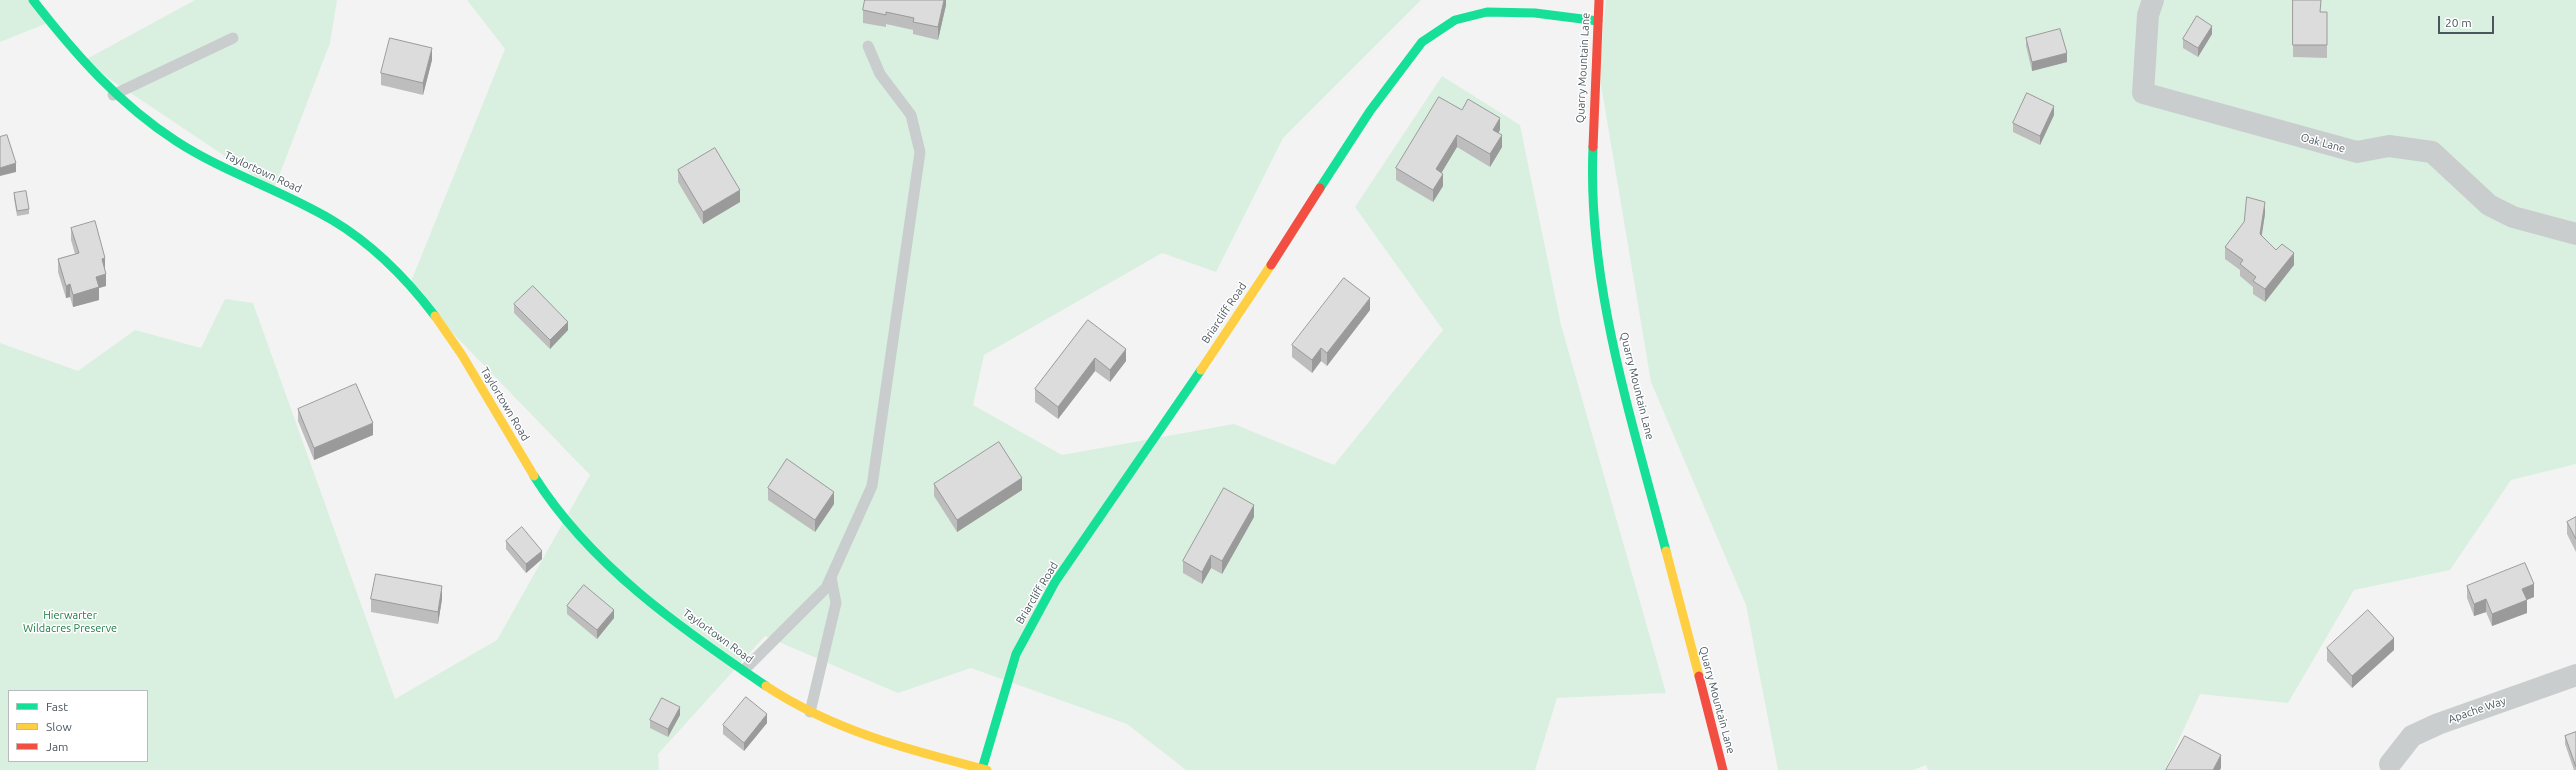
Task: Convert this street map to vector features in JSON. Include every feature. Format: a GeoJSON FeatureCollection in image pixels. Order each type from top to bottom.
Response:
{"type":"FeatureCollection","features":[{"type":"Feature","properties":{"kind":"street","name":"Taylortown Road"},"geometry":{"type":"LineString","coordinates":[[33,0],[69,48],[114,95],[163,134],[242,177],[295,199],[350,231],[385,260],[416,292],[456,346],[535,479],[558,511],[597,552],[651,601],[744,670],[810,712],[836,725],[884,742],[983,770]]}},
{"type":"Feature","properties":{"kind":"street","name":"Quarry Mountain Lane"},"geometry":{"type":"LineString","coordinates":[[1599,0],[1591,184],[1594,235],[1600,286],[1622,380],[1723,770]]}},
{"type":"Feature","properties":{"kind":"street","name":"Oak Lane"},"geometry":{"type":"LineString","coordinates":[[2153,0],[2148,15],[2143,93],[2357,152],[2389,146],[2432,152],[2489,205],[2513,217],[2576,234]]}},
{"type":"Feature","properties":{"kind":"street","name":"Briarcliff Road"},"geometry":{"type":"LineString","coordinates":[[983,770],[1016,654],[1055,582],[1101,518],[1239,312],[1370,111],[1422,42],[1455,20],[1488,12],[1535,13],[1598,21]]}},
{"type":"Feature","properties":{"kind":"street","name":"Apache Way"},"geometry":{"type":"LineString","coordinates":[[2390,764],[2412,736],[2438,724],[2576,675]]}},
{"type":"Feature","properties":{"kind":"lane"},"geometry":{"type":"LineString","coordinates":[[114,95],[233,38]]}},
{"type":"Feature","properties":{"kind":"lane"},"geometry":{"type":"LineString","coordinates":[[744,670],[826,588],[872,486],[920,152],[911,115],[880,74],[868,46]]}},
{"type":"Feature","properties":{"kind":"lane"},"geometry":{"type":"LineString","coordinates":[[810,712],[836,603],[831,577]]}},
{"type":"Feature","properties":{"kind":"green space"},"geometry":{"type":"Polygon","coordinates":[[[0,0],[38,0],[50,22],[0,42],[0,0]]]}},
{"type":"Feature","properties":{"kind":"green space"},"geometry":{"type":"Polygon","coordinates":[[[195,0],[337,0],[330,43],[274,189],[83,61],[195,0]]]}},
{"type":"Feature","properties":{"kind":"green space","name":"Hierwarter Wildacres Preserve"},"geometry":{"type":"Polygon","coordinates":[[[467,0],[1421,0],[1283,138],[1216,272],[1162,253],[984,355],[973,405],[1062,455],[1234,424],[1334,465],[1443,330],[1355,207],[1442,76],[1520,125],[1561,325],[1666,693],[1557,698],[1535,770],[1186,770],[1127,724],[971,668],[898,693],[765,636],[658,754],[659,770],[0,770],[0,343],[78,371],[135,330],[201,348],[225,299],[253,303],[395,699],[497,640],[590,475],[442,322],[410,284],[505,49],[467,0]]]}},
{"type":"Feature","properties":{"kind":"green space"},"geometry":{"type":"Polygon","coordinates":[[[1606,0],[2576,0],[2576,464],[2511,480],[2450,570],[2354,590],[2288,703],[2200,694],[2165,770],[1928,770],[1926,765],[1913,770],[1778,770],[1746,605],[1651,382],[1599,73],[1606,0]]]}},
{"type":"Feature","properties":{"kind":"building"},"geometry":{"type":"Polygon","coordinates":[[[865,0],[944,0],[938,27],[913,22],[914,18],[886,12],[886,15],[863,10],[865,0]]]}},
{"type":"Feature","properties":{"kind":"building"},"geometry":{"type":"Polygon","coordinates":[[[2293,0],[2321,0],[2320,12],[2327,12],[2327,45],[2293,45],[2293,0]]]}},
{"type":"Feature","properties":{"kind":"building"},"geometry":{"type":"Polygon","coordinates":[[[2197,16],[2212,26],[2198,48],[2183,39],[2197,16]]]}},
{"type":"Feature","properties":{"kind":"building"},"geometry":{"type":"Polygon","coordinates":[[[2060,29],[2067,53],[2032,62],[2026,38],[2060,29]]]}},
{"type":"Feature","properties":{"kind":"building"},"geometry":{"type":"Polygon","coordinates":[[[390,38],[432,48],[423,83],[381,73],[390,38]]]}},
{"type":"Feature","properties":{"kind":"building"},"geometry":{"type":"Polygon","coordinates":[[[2027,93],[2054,106],[2040,136],[2013,123],[2027,93]]]}},
{"type":"Feature","properties":{"kind":"building"},"geometry":{"type":"Polygon","coordinates":[[[1439,97],[1462,110],[1468,99],[1500,118],[1493,130],[1502,135],[1490,154],[1457,135],[1436,169],[1443,174],[1433,190],[1396,168],[1439,97]]]}},
{"type":"Feature","properties":{"kind":"building"},"geometry":{"type":"Polygon","coordinates":[[[7,135],[16,163],[0,168],[0,137],[7,135]]]}},
{"type":"Feature","properties":{"kind":"building"},"geometry":{"type":"Polygon","coordinates":[[[715,148],[740,190],[703,212],[678,170],[715,148]]]}},
{"type":"Feature","properties":{"kind":"building"},"geometry":{"type":"Polygon","coordinates":[[[26,191],[29,209],[17,211],[14,193],[26,191]]]}},
{"type":"Feature","properties":{"kind":"building"},"geometry":{"type":"Polygon","coordinates":[[[2247,197],[2265,202],[2260,234],[2276,250],[2282,244],[2294,253],[2265,289],[2253,281],[2256,277],[2240,264],[2243,260],[2225,247],[2244,222],[2247,197]]]}},
{"type":"Feature","properties":{"kind":"building"},"geometry":{"type":"Polygon","coordinates":[[[95,221],[105,258],[102,259],[106,274],[96,277],[99,287],[73,295],[70,284],[66,286],[58,259],[79,253],[71,228],[95,221]]]}},
{"type":"Feature","properties":{"kind":"building"},"geometry":{"type":"Polygon","coordinates":[[[1344,278],[1370,298],[1327,353],[1321,348],[1312,360],[1292,345],[1344,278]]]}},
{"type":"Feature","properties":{"kind":"building"},"geometry":{"type":"Polygon","coordinates":[[[533,286],[568,322],[550,340],[514,304],[533,286]]]}},
{"type":"Feature","properties":{"kind":"building"},"geometry":{"type":"Polygon","coordinates":[[[1088,320],[1126,349],[1110,370],[1095,358],[1058,407],[1035,389],[1088,320]]]}},
{"type":"Feature","properties":{"kind":"building"},"geometry":{"type":"Polygon","coordinates":[[[356,384],[373,423],[314,448],[298,409],[356,384]]]}},
{"type":"Feature","properties":{"kind":"building"},"geometry":{"type":"Polygon","coordinates":[[[999,442],[1022,478],[957,520],[934,484],[999,442]]]}},
{"type":"Feature","properties":{"kind":"building"},"geometry":{"type":"Polygon","coordinates":[[[787,459],[834,492],[815,520],[768,488],[787,459]]]}},
{"type":"Feature","properties":{"kind":"building"},"geometry":{"type":"Polygon","coordinates":[[[1224,488],[1254,505],[1222,561],[1211,555],[1202,572],[1183,561],[1224,488]]]}},
{"type":"Feature","properties":{"kind":"building"},"geometry":{"type":"Polygon","coordinates":[[[2576,517],[2576,539],[2567,522],[2576,517]]]}},
{"type":"Feature","properties":{"kind":"building"},"geometry":{"type":"Polygon","coordinates":[[[522,527],[542,551],[526,564],[506,541],[522,527]]]}},
{"type":"Feature","properties":{"kind":"building"},"geometry":{"type":"Polygon","coordinates":[[[2525,563],[2534,584],[2522,589],[2527,600],[2492,614],[2486,599],[2474,604],[2467,586],[2525,563]]]}},
{"type":"Feature","properties":{"kind":"building"},"geometry":{"type":"Polygon","coordinates":[[[376,574],[442,586],[438,612],[371,599],[376,574]]]}},
{"type":"Feature","properties":{"kind":"building"},"geometry":{"type":"Polygon","coordinates":[[[584,585],[614,610],[597,630],[567,606],[584,585]]]}},
{"type":"Feature","properties":{"kind":"building"},"geometry":{"type":"Polygon","coordinates":[[[2368,610],[2394,638],[2352,676],[2327,648],[2368,610]]]}},
{"type":"Feature","properties":{"kind":"building"},"geometry":{"type":"Polygon","coordinates":[[[746,697],[767,714],[744,743],[723,725],[746,697]]]}},
{"type":"Feature","properties":{"kind":"building"},"geometry":{"type":"Polygon","coordinates":[[[662,698],[680,707],[668,729],[650,720],[662,698]]]}},
{"type":"Feature","properties":{"kind":"building"},"geometry":{"type":"Polygon","coordinates":[[[2576,732],[2576,767],[2565,736],[2576,732]]]}},
{"type":"Feature","properties":{"kind":"building"},"geometry":{"type":"Polygon","coordinates":[[[2185,736],[2221,755],[2213,770],[2166,770],[2185,736]]]}},
{"type":"Feature","properties":{"kind":"traffic: fast"},"geometry":{"type":"LineString","coordinates":[[33,0],[65,40],[99,77],[155,127],[214,163],[313,209],[362,240],[413,288],[435,316]]}},
{"type":"Feature","properties":{"kind":"traffic: fast"},"geometry":{"type":"LineString","coordinates":[[1320,188],[1370,111],[1422,42],[1455,20],[1487,12],[1535,13],[1598,21]]}},
{"type":"Feature","properties":{"kind":"traffic: fast"},"geometry":{"type":"LineString","coordinates":[[1593,147],[1593,199],[1597,250],[1604,301],[1626,402],[1666,551]]}},
{"type":"Feature","properties":{"kind":"traffic: fast"},"geometry":{"type":"LineString","coordinates":[[982,769],[1016,654],[1055,582],[1201,370]]}},
{"type":"Feature","properties":{"kind":"traffic: fast"},"geometry":{"type":"LineString","coordinates":[[534,476],[557,508],[582,538],[609,566],[670,618],[766,686]]}},
{"type":"Feature","properties":{"kind":"traffic: slow"},"geometry":{"type":"LineString","coordinates":[[1201,370],[1271,265]]}},
{"type":"Feature","properties":{"kind":"traffic: slow"},"geometry":{"type":"LineString","coordinates":[[435,316],[462,355],[534,476]]}},
{"type":"Feature","properties":{"kind":"traffic: slow"},"geometry":{"type":"LineString","coordinates":[[1666,551],[1699,676]]}},
{"type":"Feature","properties":{"kind":"traffic: slow"},"geometry":{"type":"LineString","coordinates":[[766,686],[792,702],[845,727],[929,755],[987,770]]}},
{"type":"Feature","properties":{"kind":"traffic: jam"},"geometry":{"type":"LineString","coordinates":[[1593,147],[1599,0]]}},
{"type":"Feature","properties":{"kind":"traffic: jam"},"geometry":{"type":"LineString","coordinates":[[1271,265],[1320,188]]}},
{"type":"Feature","properties":{"kind":"traffic: jam"},"geometry":{"type":"LineString","coordinates":[[1699,676],[1723,770]]}}]}
